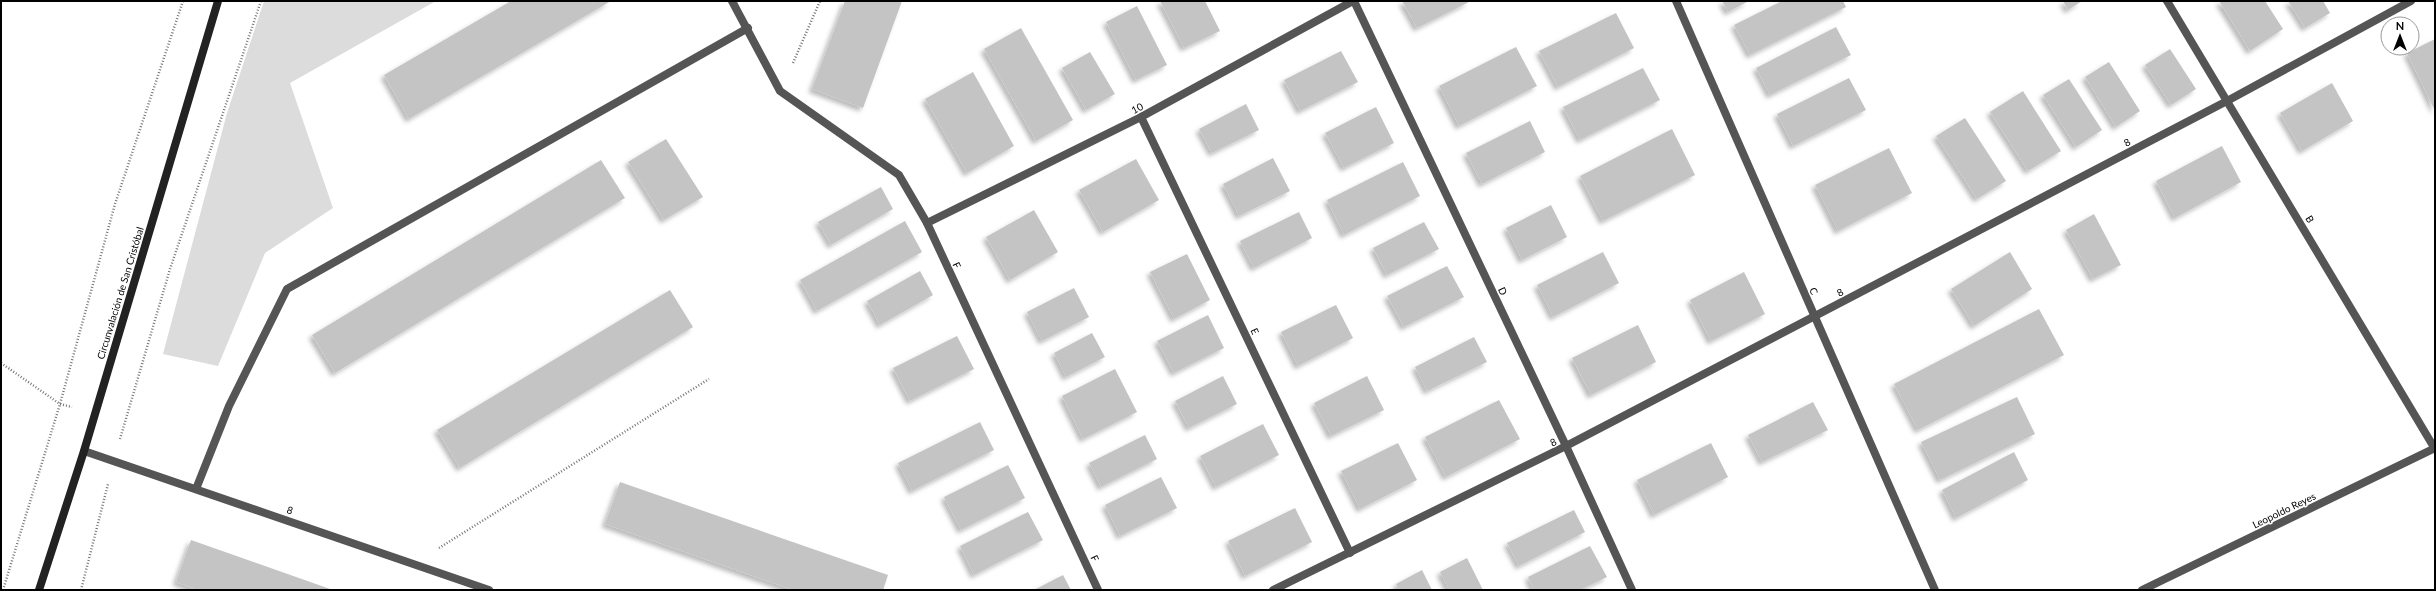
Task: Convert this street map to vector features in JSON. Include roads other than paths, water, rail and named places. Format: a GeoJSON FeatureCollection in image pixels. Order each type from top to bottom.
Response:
{"type":"FeatureCollection","features":[{"type":"Feature","properties":{"kind":"main road","name":"Circunvalación de San Cristóbal"},"geometry":{"type":"LineString","coordinates":[[39,590],[84,451],[94,413],[218,1]]}},
{"type":"Feature","properties":{"kind":"street","name":"F"},"geometry":{"type":"LineString","coordinates":[[732,1],[748,28],[780,91],[899,175],[927,224],[1098,590]]}},
{"type":"Feature","properties":{"kind":"street","name":"10"},"geometry":{"type":"LineString","coordinates":[[927,224],[1141,117],[1353,1]]}},
{"type":"Feature","properties":{"kind":"street","name":"D"},"geometry":{"type":"LineString","coordinates":[[1353,1],[1566,446],[1632,590]]}},
{"type":"Feature","properties":{"kind":"street","name":"C"},"geometry":{"type":"LineString","coordinates":[[1676,1],[1935,590]]}},
{"type":"Feature","properties":{"kind":"street","name":"B"},"geometry":{"type":"LineString","coordinates":[[2167,1],[2435,448]]}},
{"type":"Feature","properties":{"kind":"street","name":"8"},"geometry":{"type":"LineString","coordinates":[[1272,590],[1350,554],[1566,446],[2227,101],[2411,1]]}},
{"type":"Feature","properties":{"kind":"street"},"geometry":{"type":"LineString","coordinates":[[196,489],[229,406],[287,289],[748,28]]}},
{"type":"Feature","properties":{"kind":"street","name":"E"},"geometry":{"type":"LineString","coordinates":[[1141,117],[1350,554]]}},
{"type":"Feature","properties":{"kind":"street","name":"Leopoldo Reyes"},"geometry":{"type":"LineString","coordinates":[[2142,590],[2435,448]]}},
{"type":"Feature","properties":{"kind":"street","name":"8"},"geometry":{"type":"LineString","coordinates":[[84,451],[114,460],[489,590]]}}]}
